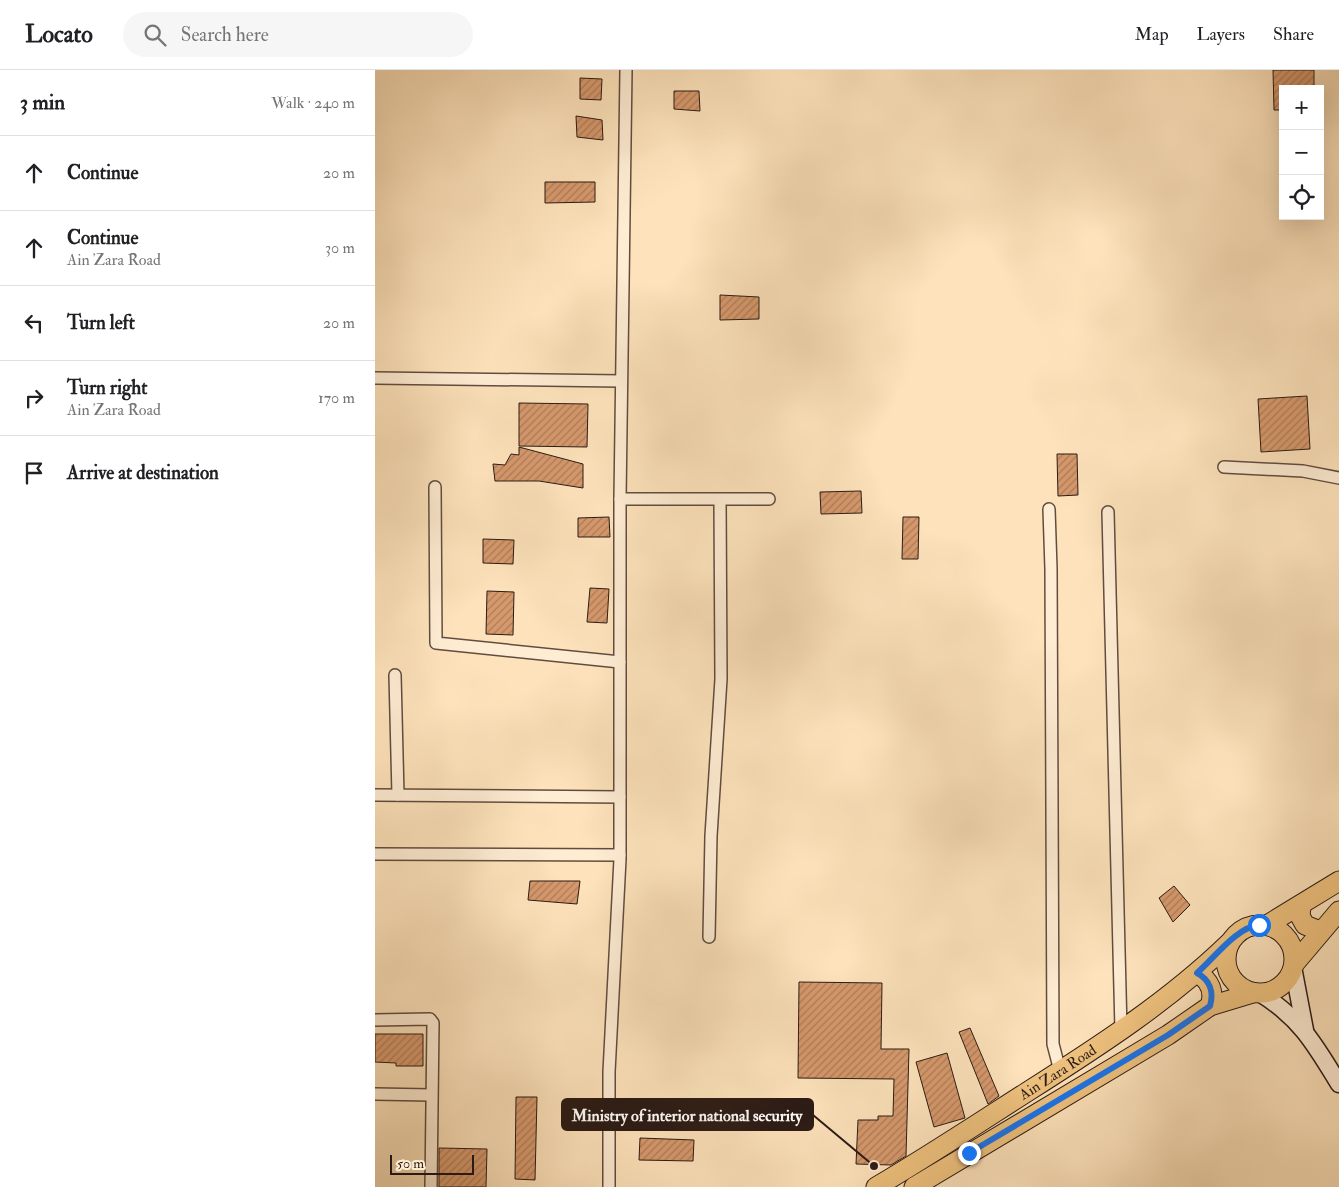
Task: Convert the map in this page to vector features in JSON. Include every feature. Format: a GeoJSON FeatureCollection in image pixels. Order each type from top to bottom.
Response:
{"type":"FeatureCollection","features":[{"type":"Feature","properties":{"kind":"main road"},"geometry":{"type":"LineString","coordinates":[[1339,881],[1301,906],[1267,925],[1245,928],[1229,943],[1226,959],[1229,974],[1239,986],[1257,993],[1285,1010],[1305,1030],[1339,1084]]}},
{"type":"Feature","properties":{"kind":"main road"},"geometry":{"type":"LineString","coordinates":[[1301,906],[1300,916],[1305,926],[1320,931]]}},
{"type":"Feature","properties":{"kind":"main road"},"geometry":{"type":"LineString","coordinates":[[1257,993],[1282,986],[1287,981],[1294,965],[1320,931],[1339,911]]}},
{"type":"Feature","properties":{"kind":"main road"},"geometry":{"type":"LineString","coordinates":[[1267,925],[1282,932],[1288,939],[1294,954],[1294,965],[1305,1030]]}},
{"type":"Feature","properties":{"kind":"main road","name":"Ain Zara Road"},"geometry":{"type":"LineString","coordinates":[[876,1187],[1061,1071],[1121,1030],[1197,973],[1229,943]]}},
{"type":"Feature","properties":{"kind":"main road"},"geometry":{"type":"LineString","coordinates":[[1197,973],[1209,984],[1212,995],[1210,1006]]}},
{"type":"Feature","properties":{"kind":"main road","name":"Ain Zara Road"},"geometry":{"type":"LineString","coordinates":[[914,1187],[1168,1035],[1210,1006],[1257,993]]}},
{"type":"Feature","properties":{"kind":"street"},"geometry":{"type":"LineString","coordinates":[[609,1187],[609,1072],[620,855],[620,499],[626,70]]}},
{"type":"Feature","properties":{"kind":"street"},"geometry":{"type":"LineString","coordinates":[[375,378],[621,381]]}},
{"type":"Feature","properties":{"kind":"street"},"geometry":{"type":"LineString","coordinates":[[1224,467],[1303,470],[1339,478]]}},
{"type":"Feature","properties":{"kind":"street"},"geometry":{"type":"LineString","coordinates":[[435,487],[436,643],[620,662]]}},
{"type":"Feature","properties":{"kind":"street"},"geometry":{"type":"LineString","coordinates":[[620,499],[769,499]]}},
{"type":"Feature","properties":{"kind":"street"},"geometry":{"type":"LineString","coordinates":[[709,937],[712,828],[721,684],[721,500]]}},
{"type":"Feature","properties":{"kind":"street"},"geometry":{"type":"LineString","coordinates":[[1049,509],[1053,1044],[1061,1071]]}},
{"type":"Feature","properties":{"kind":"street"},"geometry":{"type":"LineString","coordinates":[[1108,512],[1121,1030]]}},
{"type":"Feature","properties":{"kind":"street"},"geometry":{"type":"LineString","coordinates":[[395,675],[398,796]]}},
{"type":"Feature","properties":{"kind":"street"},"geometry":{"type":"LineString","coordinates":[[375,795],[620,797]]}},
{"type":"Feature","properties":{"kind":"street"},"geometry":{"type":"LineString","coordinates":[[375,854],[620,855]]}},
{"type":"Feature","properties":{"kind":"street"},"geometry":{"type":"LineString","coordinates":[[375,1020],[430,1019],[433,1023],[431,1187]]}},
{"type":"Feature","properties":{"kind":"street"},"geometry":{"type":"LineString","coordinates":[[375,1094],[431,1095]]}},
{"type":"Feature","properties":{"kind":"building"},"geometry":{"type":"Polygon","coordinates":[[[1273,70],[1314,70],[1314,85],[1279,85],[1279,110],[1274,110],[1273,70]]]}},
{"type":"Feature","properties":{"kind":"building"},"geometry":{"type":"Polygon","coordinates":[[[580,78],[602,79],[601,100],[580,99],[580,78]]]}},
{"type":"Feature","properties":{"kind":"building"},"geometry":{"type":"Polygon","coordinates":[[[674,91],[699,91],[700,111],[674,109],[674,91]]]}},
{"type":"Feature","properties":{"kind":"building"},"geometry":{"type":"Polygon","coordinates":[[[576,116],[602,120],[603,140],[577,137],[576,116]]]}},
{"type":"Feature","properties":{"kind":"building"},"geometry":{"type":"Polygon","coordinates":[[[545,182],[595,182],[595,202],[545,203],[545,182]]]}},
{"type":"Feature","properties":{"kind":"building"},"geometry":{"type":"Polygon","coordinates":[[[720,295],[759,297],[759,319],[720,320],[720,295]]]}},
{"type":"Feature","properties":{"kind":"building"},"geometry":{"type":"Polygon","coordinates":[[[1307,396],[1310,449],[1261,452],[1258,399],[1307,396]]]}},
{"type":"Feature","properties":{"kind":"building"},"geometry":{"type":"Polygon","coordinates":[[[519,403],[588,404],[587,447],[519,446],[519,403]]]}},
{"type":"Feature","properties":{"kind":"building"},"geometry":{"type":"Polygon","coordinates":[[[519,447],[583,464],[583,488],[539,481],[495,481],[493,464],[505,465],[511,454],[519,455],[519,447]]]}},
{"type":"Feature","properties":{"kind":"building"},"geometry":{"type":"Polygon","coordinates":[[[1057,454],[1077,454],[1078,495],[1058,496],[1057,454]]]}},
{"type":"Feature","properties":{"kind":"building"},"geometry":{"type":"Polygon","coordinates":[[[861,491],[862,513],[821,514],[820,492],[861,491]]]}},
{"type":"Feature","properties":{"kind":"building"},"geometry":{"type":"Polygon","coordinates":[[[609,517],[610,537],[578,537],[578,518],[609,517]]]}},
{"type":"Feature","properties":{"kind":"building"},"geometry":{"type":"Polygon","coordinates":[[[903,517],[919,517],[918,559],[902,559],[903,517]]]}},
{"type":"Feature","properties":{"kind":"building"},"geometry":{"type":"Polygon","coordinates":[[[483,539],[514,540],[513,564],[483,563],[483,539]]]}},
{"type":"Feature","properties":{"kind":"building"},"geometry":{"type":"Polygon","coordinates":[[[590,588],[609,589],[607,623],[587,622],[590,588]]]}},
{"type":"Feature","properties":{"kind":"building"},"geometry":{"type":"Polygon","coordinates":[[[487,591],[514,592],[513,635],[486,634],[487,591]]]}},
{"type":"Feature","properties":{"kind":"building"},"geometry":{"type":"Polygon","coordinates":[[[530,881],[580,881],[577,904],[528,900],[530,881]]]}},
{"type":"Feature","properties":{"kind":"building"},"geometry":{"type":"Polygon","coordinates":[[[1174,886],[1190,905],[1173,922],[1159,898],[1174,886]]]}},
{"type":"Feature","properties":{"kind":"building"},"geometry":{"type":"Polygon","coordinates":[[[799,982],[882,983],[881,1049],[909,1049],[906,1156],[891,1165],[856,1164],[858,1120],[878,1120],[878,1116],[893,1116],[894,1079],[798,1078],[799,982]]]}},
{"type":"Feature","properties":{"kind":"building"},"geometry":{"type":"Polygon","coordinates":[[[970,1028],[999,1096],[988,1104],[959,1032],[970,1028]]]}},
{"type":"Feature","properties":{"kind":"building"},"geometry":{"type":"Polygon","coordinates":[[[375,1034],[423,1034],[423,1066],[396,1066],[396,1063],[375,1062],[375,1034]]]}},
{"type":"Feature","properties":{"kind":"building"},"geometry":{"type":"Polygon","coordinates":[[[947,1053],[965,1118],[934,1127],[916,1062],[947,1053]]]}},
{"type":"Feature","properties":{"kind":"building"},"geometry":{"type":"Polygon","coordinates":[[[516,1097],[537,1097],[535,1180],[515,1179],[516,1097]]]}},
{"type":"Feature","properties":{"kind":"building"},"geometry":{"type":"Polygon","coordinates":[[[640,1138],[694,1140],[693,1161],[639,1160],[640,1138]]]}},
{"type":"Feature","properties":{"kind":"building"},"geometry":{"type":"Polygon","coordinates":[[[439,1148],[487,1149],[486,1187],[439,1187],[439,1148]]]}},
{"type":"Feature","properties":{"kind":"place","name":"Ministry of interior national security"},"geometry":{"type":"Point","coordinates":[874,1166]}},
{"type":"Feature","properties":{"kind":"route"},"geometry":{"type":"LineString","coordinates":[[969,1153],[1168,1035],[1210,1006],[1212,1001],[1211,989],[1206,979],[1197,973],[1245,928],[1259,925]]}}]}
